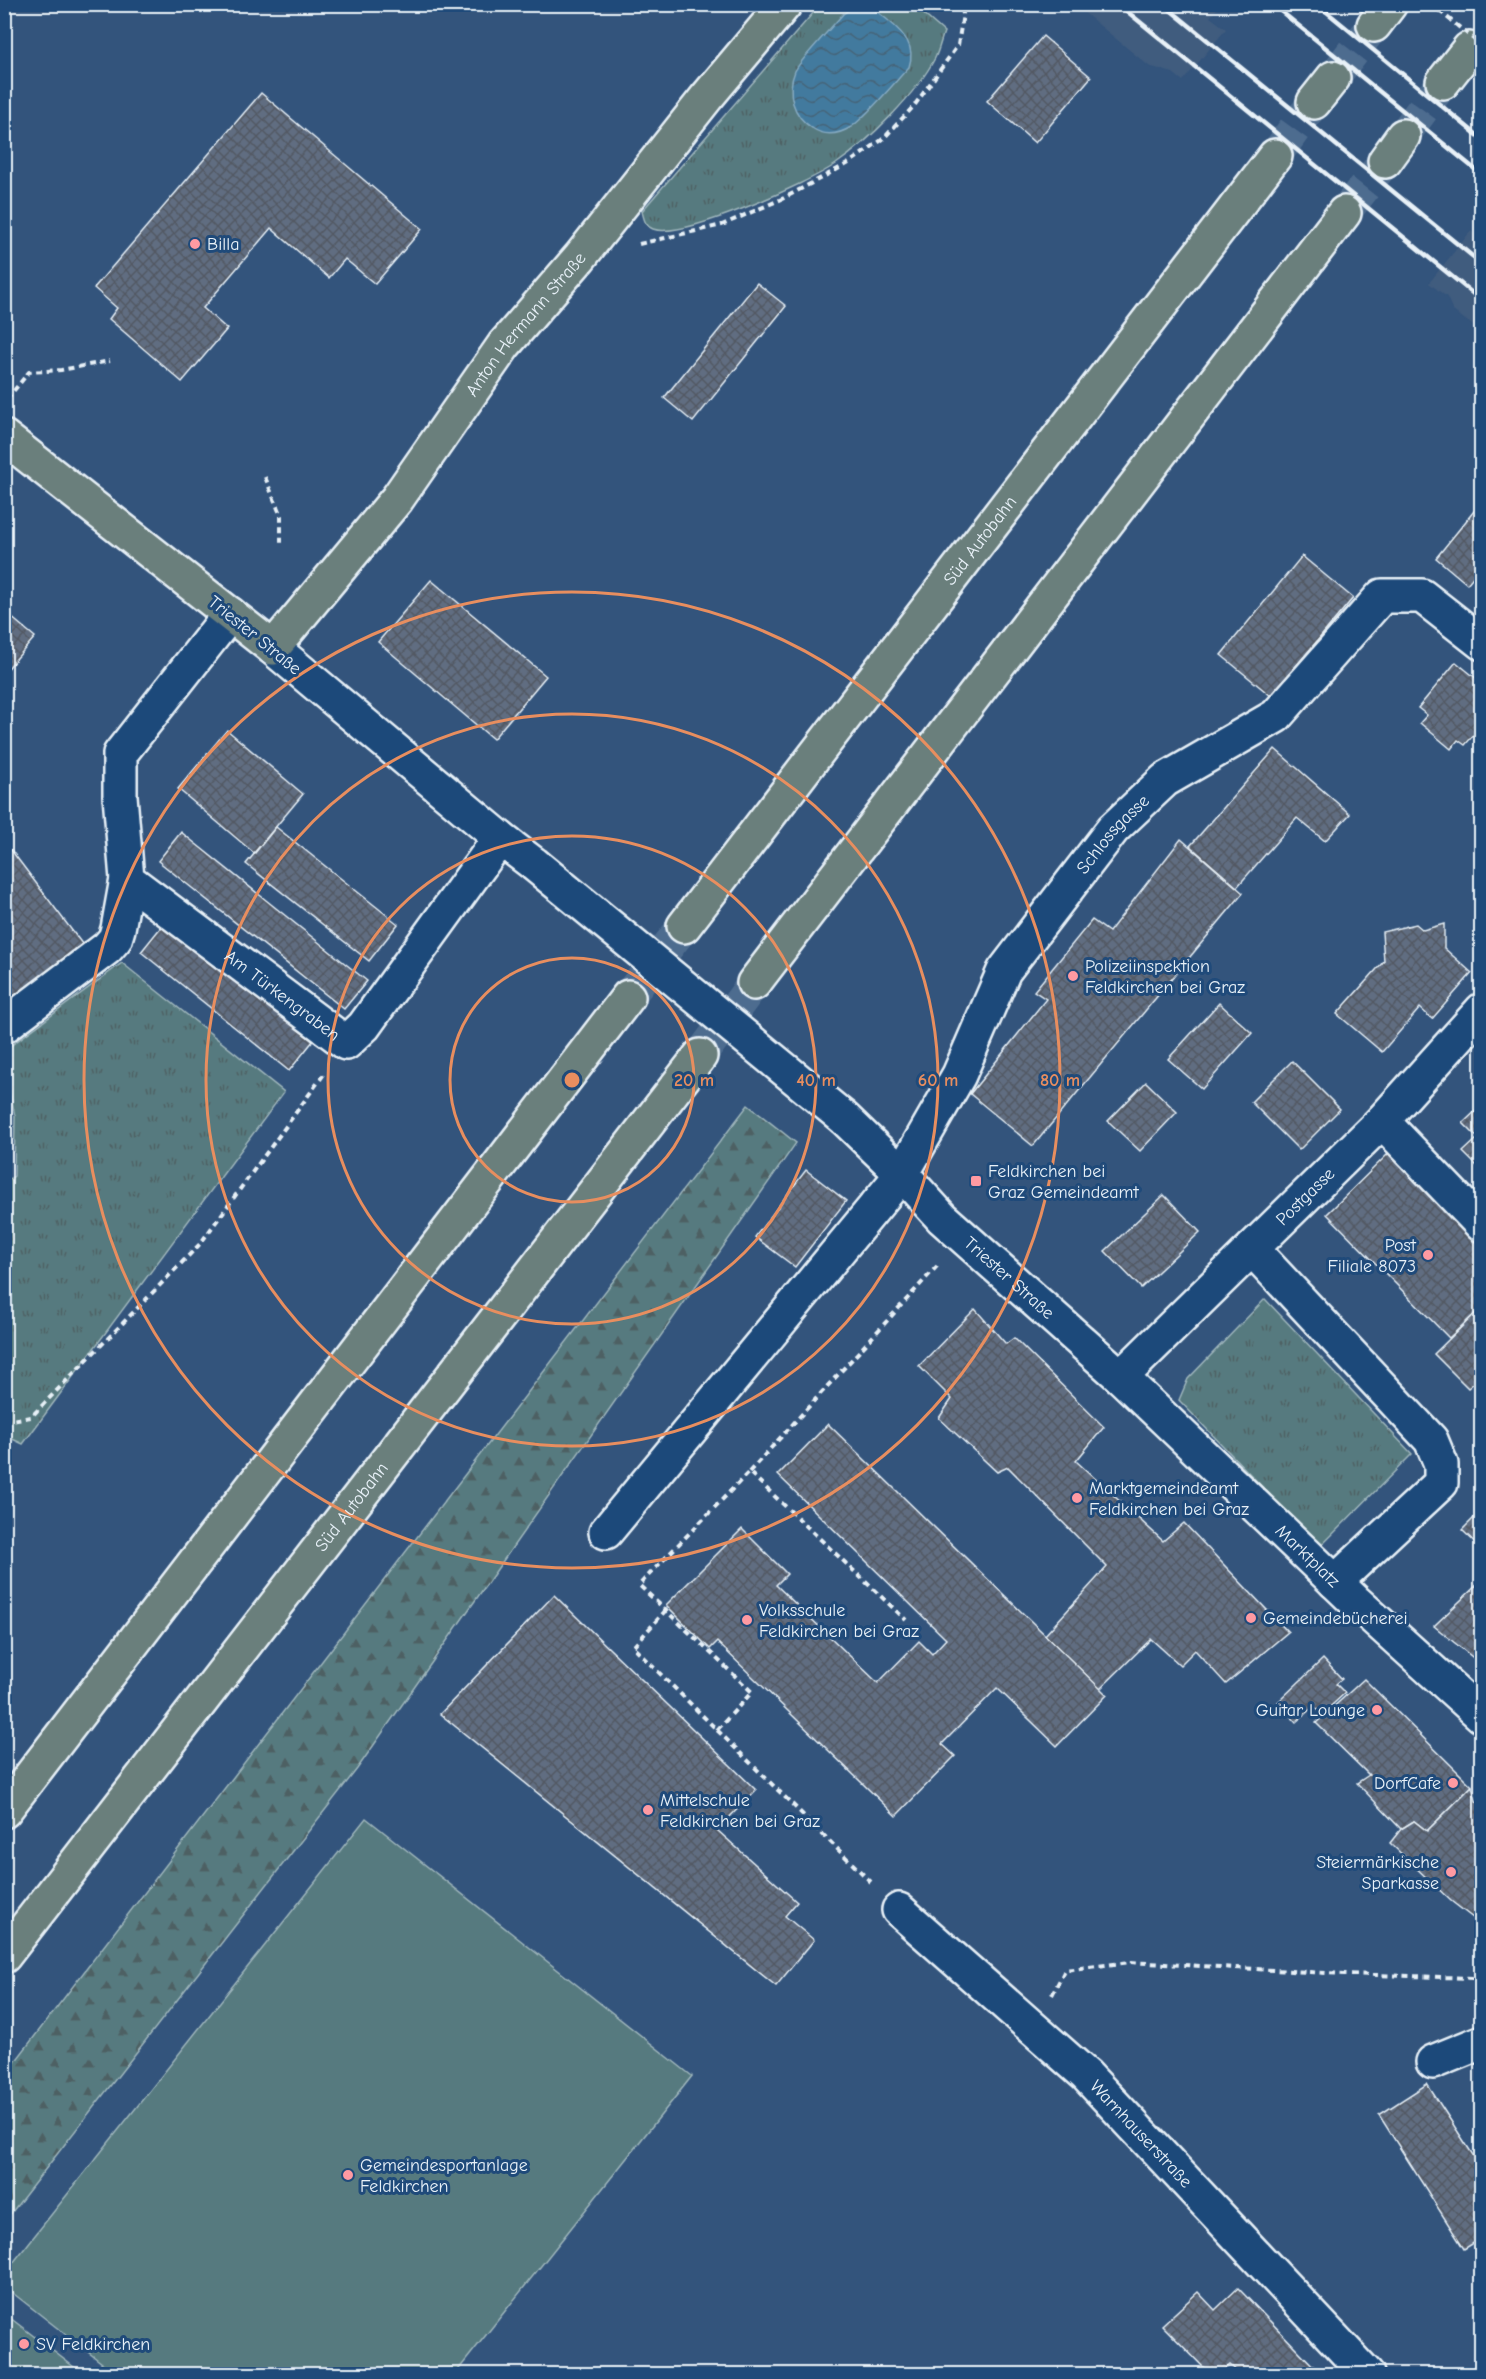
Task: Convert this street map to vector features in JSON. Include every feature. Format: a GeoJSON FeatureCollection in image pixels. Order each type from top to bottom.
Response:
{"type":"FeatureCollection","features":[{"type":"Feature","properties":{"kind":"main road","name":"Anton Hermann Straße"},"geometry":{"type":"LineString","coordinates":[[273,648],[397,499],[504,345],[580,257],[706,98],[785,4]]}},
{"type":"Feature","properties":{"kind":"main road"},"geometry":{"type":"LineString","coordinates":[[1443,82],[1478,40]]}},
{"type":"Feature","properties":{"kind":"main road","name":"Süd Autobahn"},"geometry":{"type":"LineString","coordinates":[[684,926],[1275,156]]}},
{"type":"Feature","properties":{"kind":"main road"},"geometry":{"type":"LineString","coordinates":[[754,983],[1036,612],[1344,213]]}},
{"type":"Feature","properties":{"kind":"main road","name":"Triester Straße"},"geometry":{"type":"LineString","coordinates":[[8,447],[273,648]]}},
{"type":"Feature","properties":{"kind":"main road"},"geometry":{"type":"LineString","coordinates":[[4,1811],[628,997]]}},
{"type":"Feature","properties":{"kind":"main road","name":"Süd Autobahn"},"geometry":{"type":"LineString","coordinates":[[4,1956],[700,1056]]}},
{"type":"Feature","properties":{"kind":"street","name":"Schlossgasse"},"geometry":{"type":"LineString","coordinates":[[606,1532],[902,1174],[959,1075],[1004,971],[1113,829],[1165,780],[1276,716],[1382,596],[1422,596],[1482,643]]}},
{"type":"Feature","properties":{"kind":"street"},"geometry":{"type":"LineString","coordinates":[[4,1026],[107,948],[115,939],[127,879],[120,796],[120,754],[230,614]]}},
{"type":"Feature","properties":{"kind":"street","name":"Triester Straße"},"geometry":{"type":"LineString","coordinates":[[273,648],[500,838],[844,1118],[902,1174],[942,1218],[1121,1377]]}},
{"type":"Feature","properties":{"kind":"street","name":"Am Türkengraben"},"geometry":{"type":"LineString","coordinates":[[127,879],[346,1043],[364,1026],[500,838]]}},
{"type":"Feature","properties":{"kind":"street","name":"Postgasse"},"geometry":{"type":"LineString","coordinates":[[1121,1377],[1382,1121],[1482,1010]]}},
{"type":"Feature","properties":{"kind":"street"},"geometry":{"type":"LineString","coordinates":[[1382,1121],[1482,1225]]}},
{"type":"Feature","properties":{"kind":"street"},"geometry":{"type":"LineString","coordinates":[[1253,1250],[1431,1440],[1441,1464],[1441,1483],[1335,1582]]}},
{"type":"Feature","properties":{"kind":"street","name":"Marktplatz"},"geometry":{"type":"LineString","coordinates":[[1121,1377],[1335,1582],[1482,1716]]}},
{"type":"Feature","properties":{"kind":"street","name":"Warnhauserstraße"},"geometry":{"type":"LineString","coordinates":[[899,1910],[1086,2075],[1367,2374]]}},
{"type":"Feature","properties":{"kind":"street"},"geometry":{"type":"LineString","coordinates":[[1433,2062],[1482,2042]]}},
{"type":"Feature","properties":{"kind":"path"},"geometry":{"type":"LineString","coordinates":[[580,257],[722,225],[784,198],[849,163],[883,139],[914,106],[958,45],[963,15],[961,4]]}},
{"type":"Feature","properties":{"kind":"path"},"geometry":{"type":"LineString","coordinates":[[1431,4],[1478,40]]}},
{"type":"Feature","properties":{"kind":"path"},"geometry":{"type":"LineString","coordinates":[[4,403],[29,372],[61,370],[110,361]]}},
{"type":"Feature","properties":{"kind":"path"},"geometry":{"type":"LineString","coordinates":[[265,477],[280,516],[281,543]]}},
{"type":"Feature","properties":{"kind":"path"},"geometry":{"type":"LineString","coordinates":[[4,1421],[31,1417],[200,1244],[346,1043]]}},
{"type":"Feature","properties":{"kind":"path"},"geometry":{"type":"LineString","coordinates":[[717,1730],[752,1692],[639,1585],[749,1472],[964,1237]]}},
{"type":"Feature","properties":{"kind":"path"},"geometry":{"type":"LineString","coordinates":[[749,1472],[906,1620]]}},
{"type":"Feature","properties":{"kind":"path"},"geometry":{"type":"LineString","coordinates":[[666,1610],[633,1647],[899,1910]]}},
{"type":"Feature","properties":{"kind":"path"},"geometry":{"type":"LineString","coordinates":[[1049,2001],[1065,1970],[1130,1962],[1344,1974],[1472,1978],[1482,1975]]}},
{"type":"Feature","properties":{"kind":"shaded area"},"geometry":{"type":"Polygon","coordinates":[[[1075,5],[1220,5],[1210,17],[1226,29],[1183,81],[1173,73],[1149,66],[1075,5]]]}},
{"type":"Feature","properties":{"kind":"shaded area"},"geometry":{"type":"Polygon","coordinates":[[[1471,231],[1481,239],[1481,331],[1453,311],[1447,297],[1429,283],[1471,231]]]}},
{"type":"Feature","properties":{"kind":"green space"},"geometry":{"type":"Polygon","coordinates":[[[820,5],[913,5],[944,32],[938,52],[927,72],[904,101],[877,130],[836,164],[800,184],[716,218],[668,230],[650,228],[645,222],[642,211],[820,5]]]}},
{"type":"Feature","properties":{"kind":"green space"},"geometry":{"type":"Polygon","coordinates":[[[122,963],[284,1092],[23,1444],[4,1435],[4,1183],[14,1176],[15,1116],[5,1069],[5,1050],[122,963]]]}},
{"type":"Feature","properties":{"kind":"green space"},"geometry":{"type":"Polygon","coordinates":[[[748,1105],[796,1143],[357,1769],[5,2221],[5,2075],[748,1105]]]}},
{"type":"Feature","properties":{"kind":"green space"},"geometry":{"type":"Polygon","coordinates":[[[1265,1299],[1412,1454],[1320,1547],[1179,1400],[1188,1379],[1265,1299]]]}},
{"type":"Feature","properties":{"kind":"green space","name":"Gemeindesportanlage Feldkirchen"},"geometry":{"type":"Polygon","coordinates":[[[366,1818],[692,2076],[455,2374],[116,2374],[5,2287],[5,2273],[366,1818]]]}},
{"type":"Feature","properties":{"kind":"green space","name":"SV Feldkirchen"},"geometry":{"type":"Polygon","coordinates":[[[5,2314],[83,2374],[5,2374],[5,2314]]]}},
{"type":"Feature","properties":{"kind":"water"},"geometry":{"type":"Polygon","coordinates":[[[864,6],[880,14],[904,36],[911,53],[909,67],[872,108],[851,127],[841,132],[822,133],[805,123],[796,110],[791,96],[792,79],[798,66],[843,14],[852,8],[864,6]]]}},
{"type":"Feature","properties":{"kind":"building"},"geometry":{"type":"Polygon","coordinates":[[[1043,36],[1091,77],[1035,143],[987,101],[1043,36]]]}},
{"type":"Feature","properties":{"kind":"building","name":"Billa"},"geometry":{"type":"Polygon","coordinates":[[[261,93],[422,229],[375,284],[345,259],[329,278],[271,228],[203,308],[227,329],[182,382],[109,319],[117,308],[94,288],[261,93]]]}},
{"type":"Feature","properties":{"kind":"building"},"geometry":{"type":"Polygon","coordinates":[[[757,283],[786,306],[693,422],[664,398],[757,283]]]}},
{"type":"Feature","properties":{"kind":"building"},"geometry":{"type":"Polygon","coordinates":[[[1474,511],[1482,517],[1482,566],[1467,584],[1436,558],[1474,511]]]}},
{"type":"Feature","properties":{"kind":"building"},"geometry":{"type":"Polygon","coordinates":[[[1302,556],[1353,598],[1271,696],[1221,655],[1302,556]]]}},
{"type":"Feature","properties":{"kind":"building"},"geometry":{"type":"Polygon","coordinates":[[[431,580],[546,676],[493,739],[378,642],[431,580]]]}},
{"type":"Feature","properties":{"kind":"building"},"geometry":{"type":"Polygon","coordinates":[[[4,611],[35,637],[4,673],[4,611]]]}},
{"type":"Feature","properties":{"kind":"building"},"geometry":{"type":"Polygon","coordinates":[[[1456,662],[1482,683],[1482,725],[1465,745],[1458,740],[1451,749],[1420,723],[1427,715],[1418,708],[1456,662]]]}},
{"type":"Feature","properties":{"kind":"building"},"geometry":{"type":"Polygon","coordinates":[[[227,730],[303,794],[254,853],[178,789],[227,730]]]}},
{"type":"Feature","properties":{"kind":"building"},"geometry":{"type":"Polygon","coordinates":[[[1275,749],[1350,814],[1325,841],[1297,818],[1237,887],[1190,846],[1275,749]]]}},
{"type":"Feature","properties":{"kind":"building"},"geometry":{"type":"Polygon","coordinates":[[[276,827],[398,924],[369,961],[246,864],[276,827]]]}},
{"type":"Feature","properties":{"kind":"building"},"geometry":{"type":"Polygon","coordinates":[[[181,832],[367,981],[344,1009],[158,861],[181,832]]]}},
{"type":"Feature","properties":{"kind":"building"},"geometry":{"type":"Polygon","coordinates":[[[1181,839],[1243,893],[1033,1146],[970,1094],[1046,999],[1034,991],[1092,920],[1109,932],[1181,839]]]}},
{"type":"Feature","properties":{"kind":"building"},"geometry":{"type":"Polygon","coordinates":[[[11,850],[83,945],[4,1004],[4,855],[11,850]]]}},
{"type":"Feature","properties":{"kind":"building"},"geometry":{"type":"Polygon","coordinates":[[[165,922],[313,1041],[289,1071],[141,952],[165,922]]]}},
{"type":"Feature","properties":{"kind":"building"},"geometry":{"type":"Polygon","coordinates":[[[1416,924],[1423,930],[1444,924],[1444,948],[1472,973],[1432,1019],[1420,1008],[1382,1052],[1337,1014],[1384,961],[1382,932],[1416,924]]]}},
{"type":"Feature","properties":{"kind":"building"},"geometry":{"type":"Polygon","coordinates":[[[1219,1003],[1252,1033],[1202,1089],[1168,1059],[1219,1003]]]}},
{"type":"Feature","properties":{"kind":"building"},"geometry":{"type":"Polygon","coordinates":[[[1292,1061],[1340,1109],[1299,1150],[1251,1102],[1292,1061]]]}},
{"type":"Feature","properties":{"kind":"building"},"geometry":{"type":"Polygon","coordinates":[[[1146,1082],[1177,1112],[1140,1151],[1108,1121],[1146,1082]]]}},
{"type":"Feature","properties":{"kind":"building"},"geometry":{"type":"Polygon","coordinates":[[[1482,1105],[1482,1171],[1463,1152],[1478,1138],[1463,1123],[1482,1105]]]}},
{"type":"Feature","properties":{"kind":"building"},"geometry":{"type":"Polygon","coordinates":[[[1389,1153],[1482,1248],[1482,1307],[1449,1338],[1327,1214],[1389,1153]]]}},
{"type":"Feature","properties":{"kind":"building"},"geometry":{"type":"Polygon","coordinates":[[[806,1170],[846,1201],[795,1267],[755,1237],[806,1170]]]}},
{"type":"Feature","properties":{"kind":"building"},"geometry":{"type":"Polygon","coordinates":[[[1164,1195],[1200,1232],[1141,1288],[1105,1251],[1164,1195]]]}},
{"type":"Feature","properties":{"kind":"building"},"geometry":{"type":"Polygon","coordinates":[[[1482,1307],[1482,1391],[1474,1383],[1468,1388],[1434,1354],[1482,1307]]]}},
{"type":"Feature","properties":{"kind":"building","name":"Marktgemeindeamt Feldkirchen bei Graz"},"geometry":{"type":"Polygon","coordinates":[[[975,1309],[1006,1344],[1014,1338],[1104,1427],[1076,1461],[1163,1541],[1184,1523],[1288,1632],[1226,1684],[1195,1650],[1180,1665],[1151,1639],[1100,1689],[1045,1635],[1107,1567],[1008,1467],[997,1472],[939,1418],[952,1399],[919,1366],[975,1309]]]}},
{"type":"Feature","properties":{"kind":"building","name":"Volksschule Feldkirchen bei Graz"},"geometry":{"type":"Polygon","coordinates":[[[828,1424],[1107,1695],[1057,1746],[997,1688],[942,1744],[955,1756],[896,1816],[717,1642],[710,1649],[666,1605],[742,1529],[787,1574],[776,1585],[878,1683],[919,1641],[932,1654],[946,1639],[778,1475],[828,1424]]]}},
{"type":"Feature","properties":{"kind":"building"},"geometry":{"type":"Polygon","coordinates":[[[1482,1510],[1482,1549],[1462,1530],[1482,1510]]]}},
{"type":"Feature","properties":{"kind":"building"},"geometry":{"type":"Polygon","coordinates":[[[1482,1580],[1482,1665],[1434,1626],[1482,1580]]]}},
{"type":"Feature","properties":{"kind":"building","name":"Mittelschule Feldkirchen bei Graz"},"geometry":{"type":"Polygon","coordinates":[[[554,1595],[756,1790],[717,1830],[797,1902],[785,1916],[814,1940],[776,1986],[440,1714],[554,1595]]]}},
{"type":"Feature","properties":{"kind":"building"},"geometry":{"type":"Polygon","coordinates":[[[1323,1659],[1342,1679],[1336,1684],[1345,1693],[1322,1714],[1314,1706],[1296,1722],[1278,1702],[1323,1659]]]}},
{"type":"Feature","properties":{"kind":"building"},"geometry":{"type":"Polygon","coordinates":[[[1364,1679],[1472,1786],[1427,1831],[1414,1821],[1401,1829],[1357,1783],[1369,1775],[1316,1723],[1364,1679]]]}},
{"type":"Feature","properties":{"kind":"building","name":"Steiermärkische Sparkasse"},"geometry":{"type":"Polygon","coordinates":[[[1472,1786],[1476,1801],[1482,1806],[1482,1925],[1451,1901],[1390,1843],[1401,1829],[1414,1821],[1427,1831],[1472,1786]]]}},
{"type":"Feature","properties":{"kind":"building"},"geometry":{"type":"Polygon","coordinates":[[[1427,2084],[1482,2169],[1482,2238],[1464,2249],[1379,2115],[1427,2084]]]}},
{"type":"Feature","properties":{"kind":"building"},"geometry":{"type":"Polygon","coordinates":[[[1238,2288],[1321,2374],[1240,2374],[1230,2365],[1220,2374],[1210,2374],[1162,2325],[1198,2292],[1215,2310],[1238,2288]]]}},
{"type":"Feature","properties":{"kind":"tunnel"},"geometry":{"type":"LineString","coordinates":[[1333,78],[1374,25]]}},
{"type":"Feature","properties":{"kind":"tunnel"},"geometry":{"type":"LineString","coordinates":[[1403,136],[1443,82]]}},
{"type":"Feature","properties":{"kind":"tunnel"},"geometry":{"type":"LineString","coordinates":[[1275,156],[1314,102]]}},
{"type":"Feature","properties":{"kind":"tunnel"},"geometry":{"type":"LineString","coordinates":[[1344,213],[1385,161]]}},
{"type":"Feature","properties":{"kind":"tunnel"},"geometry":{"type":"LineString","coordinates":[[628,997],[684,926]]}},
{"type":"Feature","properties":{"kind":"tunnel"},"geometry":{"type":"LineString","coordinates":[[700,1056],[754,983]]}},
{"type":"Feature","properties":{"kind":"railway"},"geometry":{"type":"LineString","coordinates":[[1118,4],[1482,301]]}},
{"type":"Feature","properties":{"kind":"railway"},"geometry":{"type":"LineString","coordinates":[[1163,4],[1482,264]]}},
{"type":"Feature","properties":{"kind":"railway"},"geometry":{"type":"LineString","coordinates":[[1272,4],[1482,175]]}},
{"type":"Feature","properties":{"kind":"railway"},"geometry":{"type":"LineString","coordinates":[[1317,4],[1482,139]]}},
{"type":"Feature","properties":{"kind":"place","name":"Billa"},"geometry":{"type":"Point","coordinates":[195,244]}},
{"type":"Feature","properties":{"kind":"place","name":"Polizeiinspektion Feldkirchen bei Graz"},"geometry":{"type":"Point","coordinates":[1073,976]}},
{"type":"Feature","properties":{"kind":"place","name":"Feldkirchen bei Graz Gemeindeamt"},"geometry":{"type":"Point","coordinates":[976,1181]}},
{"type":"Feature","properties":{"kind":"place","name":"Post Filiale 8073"},"geometry":{"type":"Point","coordinates":[1428,1255]}},
{"type":"Feature","properties":{"kind":"place","name":"Marktgemeindeamt Feldkirchen bei Graz"},"geometry":{"type":"Point","coordinates":[1077,1498]}},
{"type":"Feature","properties":{"kind":"place","name":"Gemeindebücherei"},"geometry":{"type":"Point","coordinates":[1251,1618]}},
{"type":"Feature","properties":{"kind":"place","name":"Volksschule Feldkirchen bei Graz"},"geometry":{"type":"Point","coordinates":[747,1620]}},
{"type":"Feature","properties":{"kind":"place","name":"Guitar Lounge"},"geometry":{"type":"Point","coordinates":[1377,1710]}},
{"type":"Feature","properties":{"kind":"place","name":"DorfCafe"},"geometry":{"type":"Point","coordinates":[1453,1783]}},
{"type":"Feature","properties":{"kind":"place","name":"Mittelschule Feldkirchen bei Graz"},"geometry":{"type":"Point","coordinates":[648,1810]}},
{"type":"Feature","properties":{"kind":"place","name":"Steiermärkische Sparkasse"},"geometry":{"type":"Point","coordinates":[1451,1872]}},
{"type":"Feature","properties":{"kind":"place","name":"Gemeindesportanlage Feldkirchen"},"geometry":{"type":"Point","coordinates":[348,2175]}},
{"type":"Feature","properties":{"kind":"place","name":"SV Feldkirchen"},"geometry":{"type":"Point","coordinates":[24,2344]}}]}
